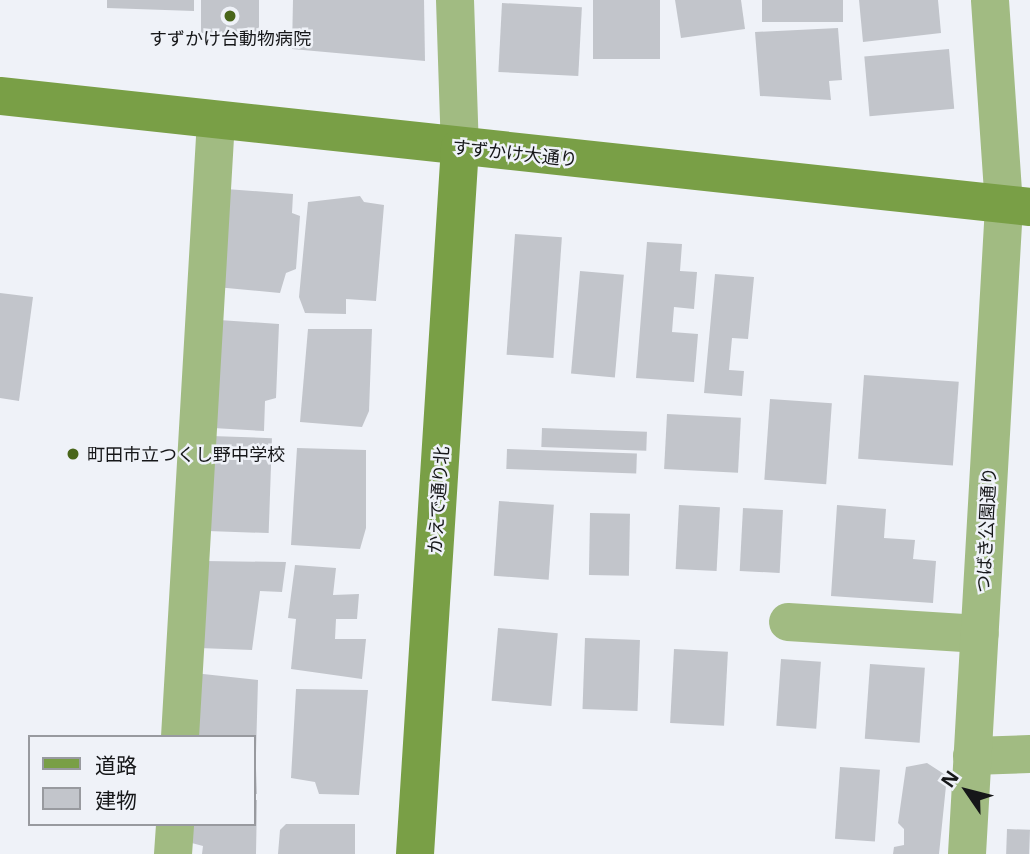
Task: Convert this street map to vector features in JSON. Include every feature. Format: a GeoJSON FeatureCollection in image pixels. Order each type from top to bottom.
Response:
{"type":"FeatureCollection","features":[{"type":"Feature","properties":{"kind":"street"},"geometry":{"type":"LineString","coordinates":[[455,0],[460,146]]}},
{"type":"Feature","properties":{"kind":"street","name":"つばき公園通り"},"geometry":{"type":"LineString","coordinates":[[967,854],[980,634],[1017,206],[990,0]]}},
{"type":"Feature","properties":{"kind":"street","name":"すずかけ大通り"},"geometry":{"type":"LineString","coordinates":[[0,96],[1017,206]]}},
{"type":"Feature","properties":{"kind":"street"},"geometry":{"type":"LineString","coordinates":[[180,735],[216,120]]}},
{"type":"Feature","properties":{"kind":"street","name":"かえで通り北"},"geometry":{"type":"LineString","coordinates":[[415,854],[460,146]]}},
{"type":"Feature","properties":{"kind":"street"},"geometry":{"type":"LineString","coordinates":[[788,622],[980,634]]}},
{"type":"Feature","properties":{"kind":"street"},"geometry":{"type":"LineString","coordinates":[[972,755],[1030,754]]}},
{"type":"Feature","properties":{"kind":"street"},"geometry":{"type":"LineString","coordinates":[[173,854],[175,826]]}},
{"type":"Feature","properties":{"kind":"building"},"geometry":{"type":"Polygon","coordinates":[[[107,0],[194,0],[194,11],[107,8],[107,0]]]}},
{"type":"Feature","properties":{"kind":"building","name":"すずかけ台動物病院"},"geometry":{"type":"Polygon","coordinates":[[[201,0],[259,0],[259,33],[201,33],[201,0]]]}},
{"type":"Feature","properties":{"kind":"building"},"geometry":{"type":"Polygon","coordinates":[[[293,0],[424,0],[425,61],[292,49],[293,0]]]}},
{"type":"Feature","properties":{"kind":"building"},"geometry":{"type":"Polygon","coordinates":[[[593,0],[660,0],[660,59],[593,59],[593,0]]]}},
{"type":"Feature","properties":{"kind":"building"},"geometry":{"type":"Polygon","coordinates":[[[675,0],[741,0],[745,29],[681,38],[675,0]]]}},
{"type":"Feature","properties":{"kind":"building"},"geometry":{"type":"Polygon","coordinates":[[[762,0],[843,0],[843,22],[762,22],[762,0]]]}},
{"type":"Feature","properties":{"kind":"building"},"geometry":{"type":"Polygon","coordinates":[[[859,0],[938,0],[941,33],[863,42],[859,0]]]}},
{"type":"Feature","properties":{"kind":"building"},"geometry":{"type":"Polygon","coordinates":[[[502,3],[582,7],[578,76],[498,72],[502,3]]]}},
{"type":"Feature","properties":{"kind":"building"},"geometry":{"type":"Polygon","coordinates":[[[838,28],[842,80],[829,81],[831,100],[760,96],[755,32],[838,28]]]}},
{"type":"Feature","properties":{"kind":"building"},"geometry":{"type":"Polygon","coordinates":[[[949,49],[954,109],[870,116],[864,56],[949,49]]]}},
{"type":"Feature","properties":{"kind":"building"},"geometry":{"type":"Polygon","coordinates":[[[226,189],[293,194],[292,213],[300,216],[296,269],[286,273],[280,293],[216,287],[226,189]]]}},
{"type":"Feature","properties":{"kind":"building"},"geometry":{"type":"Polygon","coordinates":[[[360,196],[364,202],[384,205],[376,301],[346,299],[346,314],[305,313],[299,297],[308,202],[360,196]]]}},
{"type":"Feature","properties":{"kind":"building"},"geometry":{"type":"Polygon","coordinates":[[[515,234],[562,237],[553,358],[507,355],[515,234]]]}},
{"type":"Feature","properties":{"kind":"building"},"geometry":{"type":"Polygon","coordinates":[[[647,242],[682,244],[680,271],[697,272],[694,309],[674,307],[672,332],[698,334],[694,382],[636,378],[647,242]]]}},
{"type":"Feature","properties":{"kind":"building"},"geometry":{"type":"Polygon","coordinates":[[[580,271],[624,275],[615,377],[571,374],[580,271]]]}},
{"type":"Feature","properties":{"kind":"building"},"geometry":{"type":"Polygon","coordinates":[[[715,274],[754,277],[748,339],[732,338],[729,370],[744,371],[742,396],[704,393],[715,274]]]}},
{"type":"Feature","properties":{"kind":"building"},"geometry":{"type":"Polygon","coordinates":[[[0,293],[33,297],[19,401],[0,398],[0,293]]]}},
{"type":"Feature","properties":{"kind":"building"},"geometry":{"type":"Polygon","coordinates":[[[219,320],[279,324],[276,398],[265,401],[264,431],[213,428],[219,320]]]}},
{"type":"Feature","properties":{"kind":"building"},"geometry":{"type":"Polygon","coordinates":[[[308,329],[372,329],[369,411],[362,427],[300,422],[308,329]]]}},
{"type":"Feature","properties":{"kind":"building"},"geometry":{"type":"Polygon","coordinates":[[[864,375],[959,382],[953,465],[858,459],[864,375]]]}},
{"type":"Feature","properties":{"kind":"building"},"geometry":{"type":"Polygon","coordinates":[[[770,399],[832,403],[826,484],[764,480],[770,399]]]}},
{"type":"Feature","properties":{"kind":"building"},"geometry":{"type":"Polygon","coordinates":[[[667,414],[741,418],[738,473],[664,469],[667,414]]]}},
{"type":"Feature","properties":{"kind":"building"},"geometry":{"type":"Polygon","coordinates":[[[542,428],[647,432],[646,451],[541,447],[542,428]]]}},
{"type":"Feature","properties":{"kind":"building"},"geometry":{"type":"Polygon","coordinates":[[[211,436],[272,438],[269,533],[208,531],[211,436]]]}},
{"type":"Feature","properties":{"kind":"building"},"geometry":{"type":"Polygon","coordinates":[[[297,448],[366,450],[366,528],[360,549],[291,545],[297,448]]]}},
{"type":"Feature","properties":{"kind":"building"},"geometry":{"type":"Polygon","coordinates":[[[507,449],[637,454],[636,474],[506,469],[507,449]]]}},
{"type":"Feature","properties":{"kind":"building"},"geometry":{"type":"Polygon","coordinates":[[[499,501],[554,505],[549,580],[494,576],[499,501]]]}},
{"type":"Feature","properties":{"kind":"building"},"geometry":{"type":"Polygon","coordinates":[[[679,505],[720,507],[717,571],[676,569],[679,505]]]}},
{"type":"Feature","properties":{"kind":"building"},"geometry":{"type":"Polygon","coordinates":[[[837,505],[886,509],[884,538],[915,540],[913,559],[936,561],[933,603],[831,596],[837,505]]]}},
{"type":"Feature","properties":{"kind":"building"},"geometry":{"type":"Polygon","coordinates":[[[743,508],[783,510],[780,573],[740,571],[743,508]]]}},
{"type":"Feature","properties":{"kind":"building"},"geometry":{"type":"Polygon","coordinates":[[[590,513],[630,514],[629,576],[589,575],[590,513]]]}},
{"type":"Feature","properties":{"kind":"building"},"geometry":{"type":"Polygon","coordinates":[[[204,561],[286,562],[282,592],[260,591],[252,650],[199,648],[204,561]]]}},
{"type":"Feature","properties":{"kind":"building"},"geometry":{"type":"Polygon","coordinates":[[[295,565],[336,568],[333,595],[359,594],[357,619],[336,619],[335,639],[366,639],[362,679],[291,669],[296,619],[288,618],[295,565]]]}},
{"type":"Feature","properties":{"kind":"building"},"geometry":{"type":"Polygon","coordinates":[[[498,628],[558,633],[551,706],[492,701],[498,628]]]}},
{"type":"Feature","properties":{"kind":"building"},"geometry":{"type":"Polygon","coordinates":[[[585,638],[640,640],[637,711],[583,709],[585,638]]]}},
{"type":"Feature","properties":{"kind":"building"},"geometry":{"type":"Polygon","coordinates":[[[674,649],[728,652],[724,726],[670,723],[674,649]]]}},
{"type":"Feature","properties":{"kind":"building"},"geometry":{"type":"Polygon","coordinates":[[[781,659],[821,662],[816,729],[776,726],[781,659]]]}},
{"type":"Feature","properties":{"kind":"building"},"geometry":{"type":"Polygon","coordinates":[[[870,664],[925,668],[920,743],[865,739],[870,664]]]}},
{"type":"Feature","properties":{"kind":"building"},"geometry":{"type":"Polygon","coordinates":[[[194,673],[258,680],[256,753],[256,735],[196,735],[194,673]]]}},
{"type":"Feature","properties":{"kind":"building"},"geometry":{"type":"Polygon","coordinates":[[[296,689],[368,690],[359,795],[319,794],[315,782],[291,778],[296,689]]]}},
{"type":"Feature","properties":{"kind":"building"},"geometry":{"type":"Polygon","coordinates":[[[927,763],[947,776],[939,854],[893,854],[894,847],[904,845],[904,829],[898,823],[906,767],[927,763]]]}},
{"type":"Feature","properties":{"kind":"building"},"geometry":{"type":"Polygon","coordinates":[[[840,767],[880,770],[875,842],[835,839],[840,767]]]}},
{"type":"Feature","properties":{"kind":"building"},"geometry":{"type":"Polygon","coordinates":[[[257,800],[256,854],[202,854],[203,846],[188,842],[189,826],[256,826],[257,800]]]}},
{"type":"Feature","properties":{"kind":"building"},"geometry":{"type":"Polygon","coordinates":[[[286,824],[355,824],[355,854],[278,854],[280,830],[286,824]]]}},
{"type":"Feature","properties":{"kind":"building"},"geometry":{"type":"Polygon","coordinates":[[[1007,829],[1030,830],[1029,854],[1006,854],[1007,829]]]}},
{"type":"Feature","properties":{"kind":"place","name":"すずかけ台動物病院"},"geometry":{"type":"Point","coordinates":[230,16]}},
{"type":"Feature","properties":{"kind":"place","name":"町田市立つくし野中学校"},"geometry":{"type":"Point","coordinates":[73,454]}}]}
